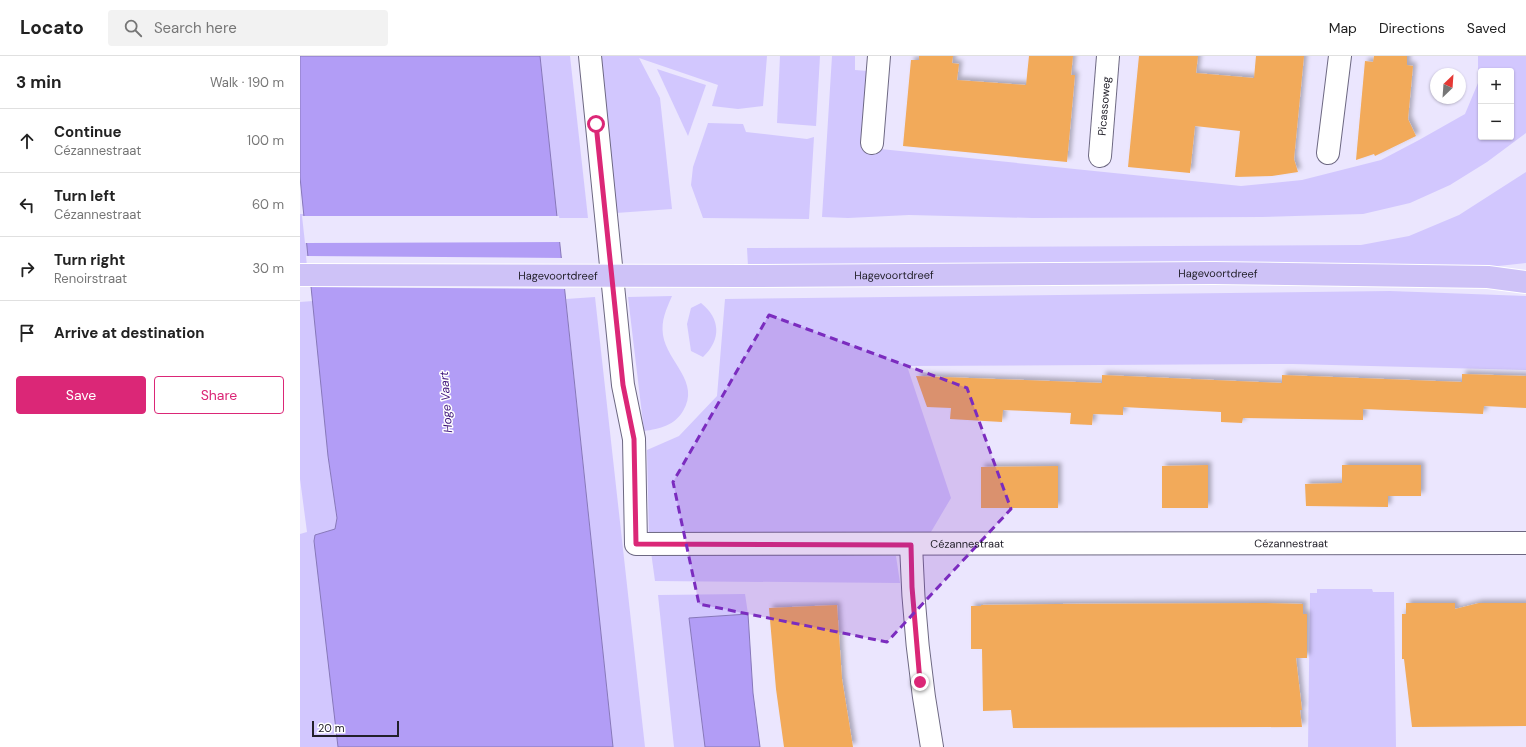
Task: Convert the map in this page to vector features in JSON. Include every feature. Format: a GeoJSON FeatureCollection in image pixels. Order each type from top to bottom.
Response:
{"type":"FeatureCollection","features":[{"type":"Feature","properties":{"kind":"main road","name":"Hagevoortdreef"},"geometry":{"type":"LineString","coordinates":[[1488,277],[1526,271]]}},
{"type":"Feature","properties":{"kind":"main road","name":"Hagevoortdreef"},"geometry":{"type":"LineString","coordinates":[[300,275],[746,276],[1214,273],[1488,277],[1526,282]]}},
{"type":"Feature","properties":{"kind":"street","name":"Cézannestraat"},"geometry":{"type":"LineString","coordinates":[[590,56],[623,385],[634,439],[636,544],[911,545],[1526,543]]}},
{"type":"Feature","properties":{"kind":"street"},"geometry":{"type":"LineString","coordinates":[[872,143],[879,56]]}},
{"type":"Feature","properties":{"kind":"street","name":"Picassoweg"},"geometry":{"type":"LineString","coordinates":[[1100,156],[1108,56]]}},
{"type":"Feature","properties":{"kind":"street"},"geometry":{"type":"LineString","coordinates":[[1328,153],[1340,56]]}},
{"type":"Feature","properties":{"kind":"street"},"geometry":{"type":"LineString","coordinates":[[911,545],[912,587],[920,682],[932,747]]}},
{"type":"Feature","properties":{"kind":"highlighted area"},"geometry":{"type":"Polygon","coordinates":[[[769,315],[967,388],[1011,509],[887,642],[699,604],[673,482],[769,315]]]}},
{"type":"Feature","properties":{"kind":"shaded area"},"geometry":{"type":"Polygon","coordinates":[[[540,56],[570,56],[588,218],[557,218],[540,56]]]}},
{"type":"Feature","properties":{"kind":"shaded area"},"geometry":{"type":"Polygon","coordinates":[[[600,56],[767,56],[763,106],[738,109],[712,106],[718,85],[639,58],[660,98],[672,209],[616,213],[600,56]]]}},
{"type":"Feature","properties":{"kind":"shaded area"},"geometry":{"type":"Polygon","coordinates":[[[780,56],[820,56],[816,126],[777,123],[780,56]]]}},
{"type":"Feature","properties":{"kind":"shaded area"},"geometry":{"type":"Polygon","coordinates":[[[832,56],[855,56],[855,70],[868,71],[861,147],[1241,186],[1302,180],[1381,160],[1465,114],[1478,83],[1478,140],[1514,140],[1514,68],[1478,68],[1478,56],[1526,56],[1526,133],[1487,162],[1450,185],[1410,203],[1363,214],[1261,217],[1032,218],[909,215],[848,218],[822,217],[832,56]]]}},
{"type":"Feature","properties":{"kind":"shaded area"},"geometry":{"type":"Polygon","coordinates":[[[657,69],[706,85],[688,136],[657,69]]]}},
{"type":"Feature","properties":{"kind":"shaded area"},"geometry":{"type":"Polygon","coordinates":[[[708,123],[743,124],[746,132],[807,139],[814,137],[809,219],[703,218],[691,185],[693,167],[708,123]]]}},
{"type":"Feature","properties":{"kind":"shaded area"},"geometry":{"type":"Polygon","coordinates":[[[1526,172],[1526,263],[1480,268],[748,266],[747,248],[1361,245],[1409,236],[1459,215],[1526,172]]]}},
{"type":"Feature","properties":{"kind":"shaded area"},"geometry":{"type":"Polygon","coordinates":[[[300,214],[304,214],[311,285],[300,284],[300,214]]]}},
{"type":"Feature","properties":{"kind":"shaded area"},"geometry":{"type":"Polygon","coordinates":[[[1390,291],[1526,296],[1526,370],[1293,364],[907,366],[951,498],[928,537],[649,537],[647,450],[679,436],[717,396],[725,299],[1390,291]]]}},
{"type":"Feature","properties":{"kind":"shaded area"},"geometry":{"type":"Polygon","coordinates":[[[672,296],[663,320],[663,335],[670,354],[686,381],[688,391],[687,401],[683,411],[676,420],[666,426],[644,431],[628,297],[672,296]]]}},
{"type":"Feature","properties":{"kind":"shaded area"},"geometry":{"type":"Polygon","coordinates":[[[595,297],[645,747],[613,747],[566,299],[595,297]]]}},
{"type":"Feature","properties":{"kind":"shaded area"},"geometry":{"type":"Polygon","coordinates":[[[313,301],[328,456],[337,518],[335,529],[316,535],[338,747],[300,747],[300,534],[307,532],[300,479],[300,302],[313,301]]]}},
{"type":"Feature","properties":{"kind":"shaded area"},"geometry":{"type":"Polygon","coordinates":[[[701,303],[712,315],[716,329],[716,336],[713,343],[703,357],[691,351],[687,324],[691,308],[701,303]]]}},
{"type":"Feature","properties":{"kind":"shaded area"},"geometry":{"type":"Polygon","coordinates":[[[651,552],[896,556],[900,583],[655,581],[651,552]]]}},
{"type":"Feature","properties":{"kind":"shaded area"},"geometry":{"type":"Polygon","coordinates":[[[1317,589],[1372,589],[1373,592],[1394,592],[1396,747],[1308,747],[1310,593],[1317,593],[1317,589]]]}},
{"type":"Feature","properties":{"kind":"shaded area"},"geometry":{"type":"Polygon","coordinates":[[[745,594],[748,614],[689,618],[705,747],[674,747],[658,595],[745,594]]]}},
{"type":"Feature","properties":{"kind":"water","name":"Hoge Vaart"},"geometry":{"type":"Polygon","coordinates":[[[300,56],[540,56],[613,747],[338,747],[314,541],[315,535],[335,529],[337,518],[328,456],[300,177],[300,56]]]}},
{"type":"Feature","properties":{"kind":"water"},"geometry":{"type":"Polygon","coordinates":[[[748,614],[753,693],[760,747],[705,747],[689,618],[748,614]]]}},
{"type":"Feature","properties":{"kind":"pier"},"geometry":{"type":"Polygon","coordinates":[[[302,216],[559,216],[562,242],[305,243],[302,216]]]}},
{"type":"Feature","properties":{"kind":"pier"},"geometry":{"type":"Polygon","coordinates":[[[306,256],[563,258],[567,289],[309,287],[306,256]]]}},
{"type":"Feature","properties":{"kind":"building"},"geometry":{"type":"Polygon","coordinates":[[[919,56],[953,56],[952,63],[959,64],[957,80],[1026,85],[1029,56],[1073,56],[1071,75],[1075,75],[1067,162],[903,146],[911,60],[919,60],[919,56]]]}},
{"type":"Feature","properties":{"kind":"building"},"geometry":{"type":"Polygon","coordinates":[[[1139,56],[1198,56],[1196,73],[1254,78],[1256,56],[1304,56],[1294,159],[1298,172],[1272,176],[1235,177],[1240,131],[1195,126],[1190,173],[1128,167],[1139,56]]]}},
{"type":"Feature","properties":{"kind":"building"},"geometry":{"type":"Polygon","coordinates":[[[1374,56],[1407,56],[1407,65],[1413,66],[1408,119],[1416,136],[1375,156],[1374,154],[1356,160],[1365,61],[1373,62],[1374,56]]]}},
{"type":"Feature","properties":{"kind":"building"},"geometry":{"type":"Polygon","coordinates":[[[1462,374],[1526,376],[1526,408],[1484,406],[1483,414],[1363,409],[1363,420],[1243,418],[1242,423],[1221,422],[1221,412],[1123,407],[1123,415],[1093,414],[1092,425],[1070,424],[1071,413],[1003,410],[1002,422],[950,419],[951,408],[927,407],[916,376],[1102,383],[1102,375],[1282,383],[1282,375],[1462,382],[1462,374]]]}},
{"type":"Feature","properties":{"kind":"building"},"geometry":{"type":"Polygon","coordinates":[[[1208,465],[1208,508],[1162,508],[1162,466],[1208,465]]]}},
{"type":"Feature","properties":{"kind":"building"},"geometry":{"type":"Polygon","coordinates":[[[1342,465],[1421,465],[1421,496],[1388,496],[1388,507],[1306,506],[1305,484],[1342,483],[1342,465]]]}},
{"type":"Feature","properties":{"kind":"building"},"geometry":{"type":"Polygon","coordinates":[[[1058,466],[1058,508],[981,508],[981,467],[1058,466]]]}},
{"type":"Feature","properties":{"kind":"building"},"geometry":{"type":"Polygon","coordinates":[[[1265,603],[1303,604],[1303,614],[1307,614],[1307,658],[1296,658],[1302,710],[1300,710],[1302,727],[1013,728],[1011,710],[983,711],[982,649],[971,649],[971,606],[1265,603]]]}},
{"type":"Feature","properties":{"kind":"building"},"geometry":{"type":"Polygon","coordinates":[[[1406,603],[1455,603],[1455,609],[1479,603],[1526,603],[1526,726],[1412,727],[1404,659],[1402,659],[1402,614],[1406,614],[1406,603]]]}},
{"type":"Feature","properties":{"kind":"building"},"geometry":{"type":"Polygon","coordinates":[[[837,605],[842,679],[853,747],[784,747],[776,689],[769,608],[837,605]]]}},
{"type":"Feature","properties":{"kind":"route"},"geometry":{"type":"LineString","coordinates":[[596,124],[623,385],[634,439],[636,544],[911,545],[912,587],[920,682]]}}]}
